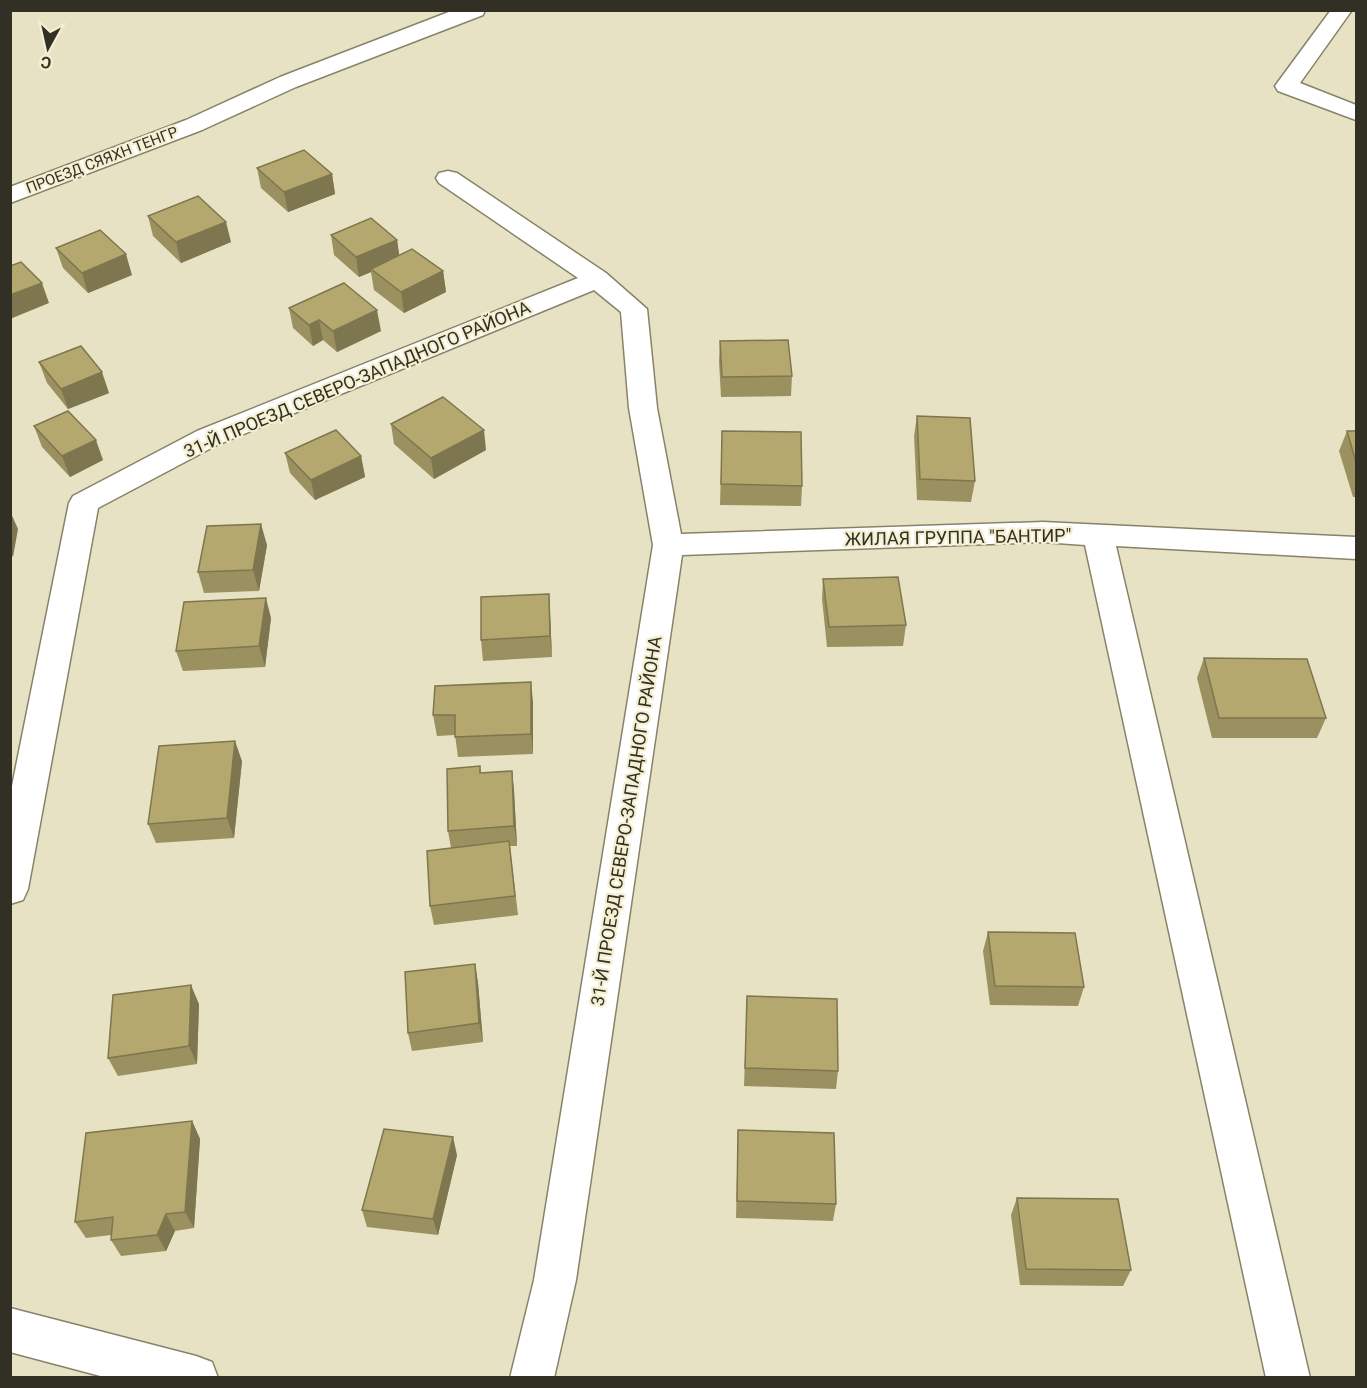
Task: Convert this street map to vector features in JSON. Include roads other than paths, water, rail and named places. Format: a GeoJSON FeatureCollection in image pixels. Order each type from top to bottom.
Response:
{"type":"FeatureCollection","features":[{"type":"Feature","properties":{"kind":"street","name":"ПРОЕЗД СЯЯХН ТЕНГР"},"geometry":{"type":"LineString","coordinates":[[16,187],[194,125],[288,82],[475,10]]}},
{"type":"Feature","properties":{"kind":"street"},"geometry":{"type":"LineString","coordinates":[[1342,10],[1286,86],[1356,113]]}},
{"type":"Feature","properties":{"kind":"street","name":"31-Й ПРОЕЗД СЕВЕРО-ЗАПАДНОГО РАЙОНА"},"geometry":{"type":"LineString","coordinates":[[448,178],[597,279],[634,309],[643,408],[668,545],[557,1268],[532,1377]]}},
{"type":"Feature","properties":{"kind":"street","name":"31-Й ПРОЕЗД СЕВЕРО-ЗАПАДНОГО РАЙОНА"},"geometry":{"type":"LineString","coordinates":[[10,889],[84,503],[207,438],[597,279]]}},
{"type":"Feature","properties":{"kind":"street","name":"ЖИЛАЯ ГРУППА \"БАНТИР\""},"geometry":{"type":"LineString","coordinates":[[668,545],[1043,532],[1356,548]]}},
{"type":"Feature","properties":{"kind":"street"},"geometry":{"type":"LineString","coordinates":[[1098,536],[1288,1377]]}},
{"type":"Feature","properties":{"kind":"street"},"geometry":{"type":"LineString","coordinates":[[10,1330],[196,1377]]}}]}
